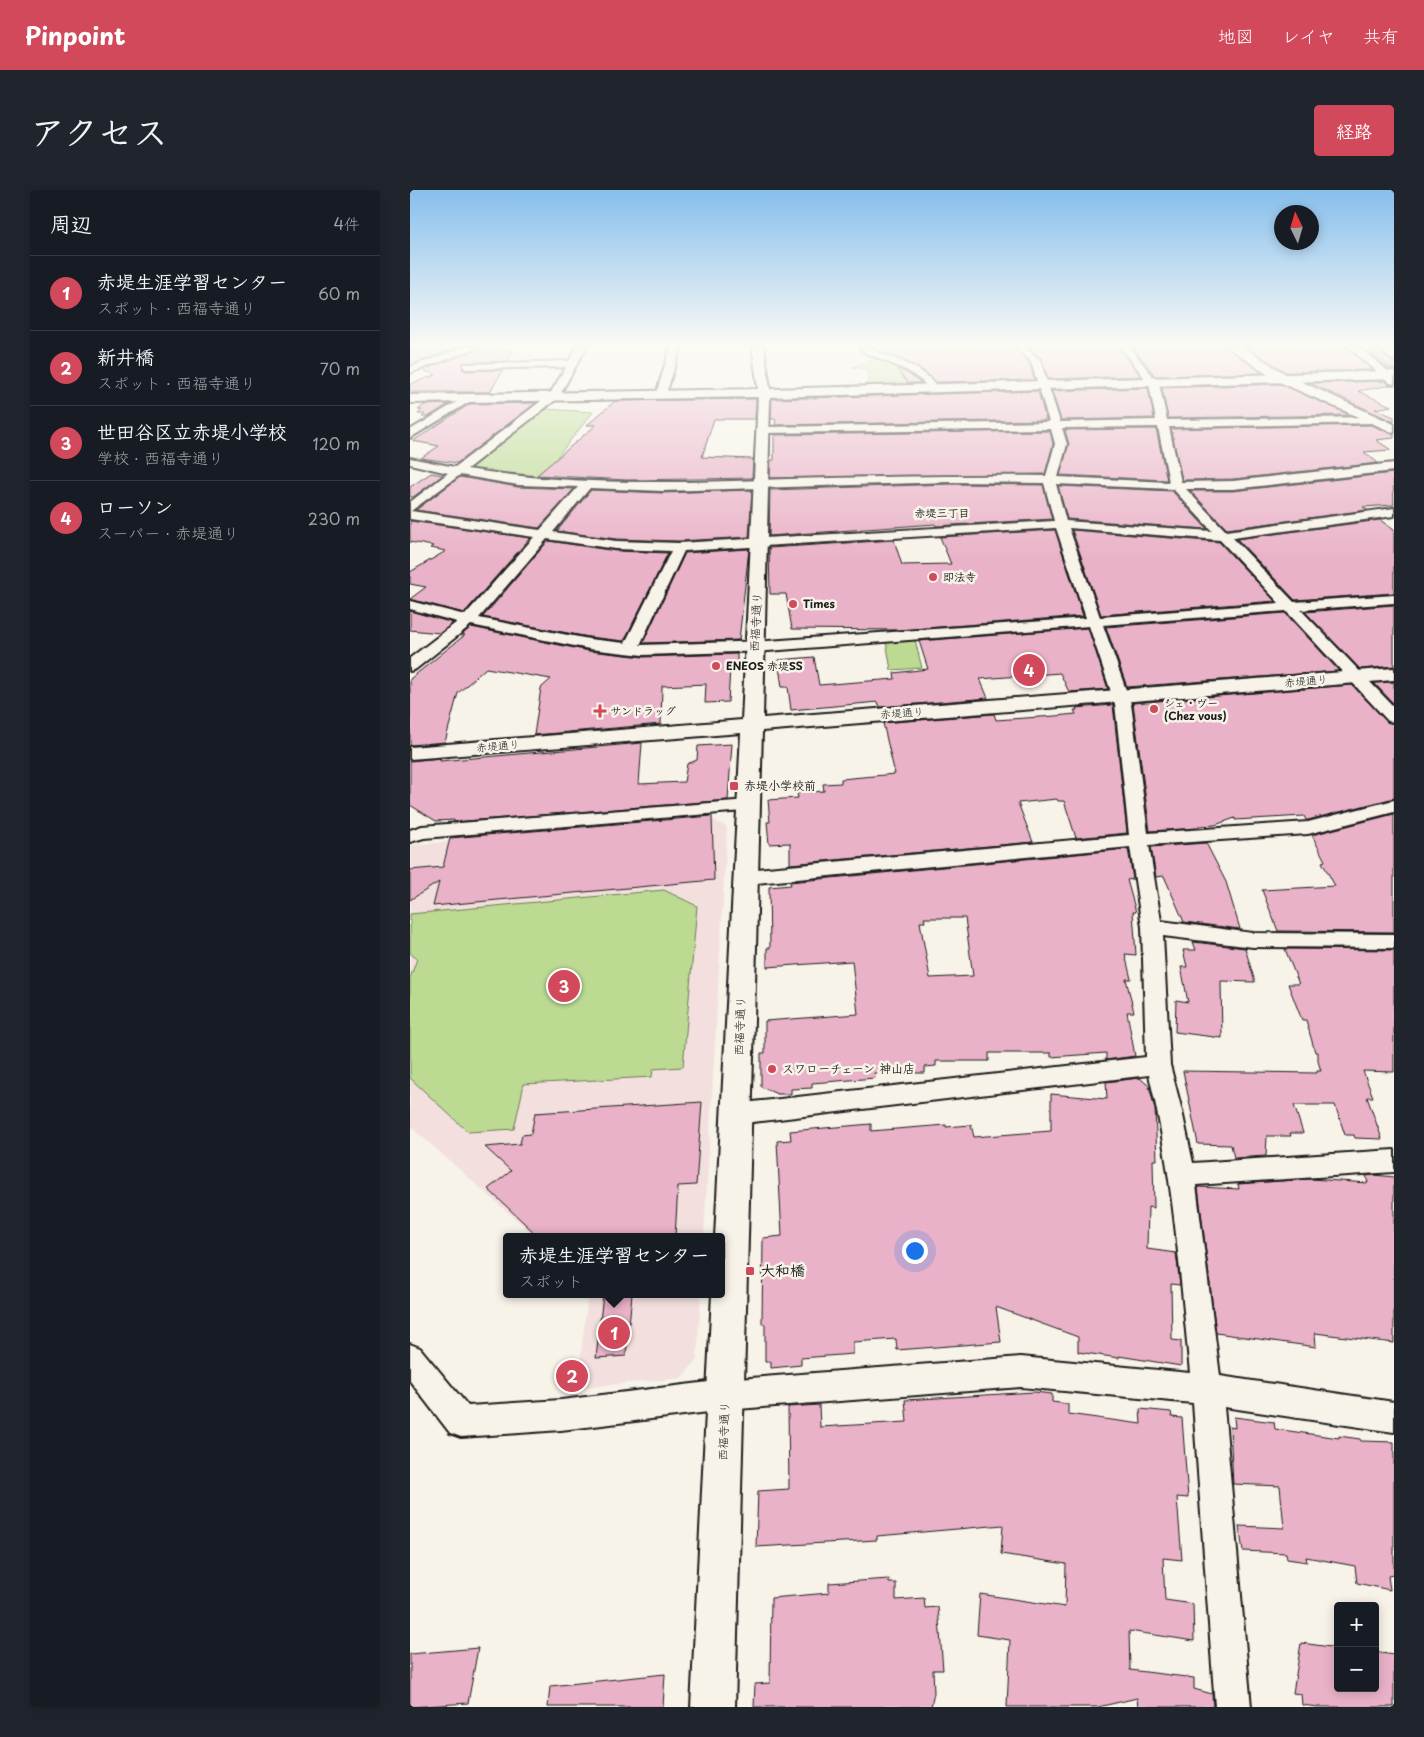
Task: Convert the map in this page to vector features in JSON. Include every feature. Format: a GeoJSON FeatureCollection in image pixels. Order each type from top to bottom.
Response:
{"type":"FeatureCollection","features":[{"type":"Feature","properties":{"kind":"main road"},"geometry":{"type":"LineString","coordinates":[[1368,417],[1394,429]]}},
{"type":"Feature","properties":{"kind":"street"},"geometry":{"type":"LineString","coordinates":[[410,435],[439,417]]}},
{"type":"Feature","properties":{"kind":"street"},"geometry":{"type":"LineString","coordinates":[[410,508],[527,417]]}},
{"type":"Feature","properties":{"kind":"street","name":"西福寺通り"},"geometry":{"type":"LineString","coordinates":[[713,1707],[764,417]]}},
{"type":"Feature","properties":{"kind":"street"},"geometry":{"type":"LineString","coordinates":[[1052,417],[1061,444],[1050,484],[1124,712],[1139,840],[1152,927],[1158,1065],[1170,1111],[1182,1175],[1207,1390],[1234,1707]]}},
{"type":"Feature","properties":{"kind":"street"},"geometry":{"type":"LineString","coordinates":[[1160,417],[1176,486],[1394,717]]}},
{"type":"Feature","properties":{"kind":"street"},"geometry":{"type":"LineString","coordinates":[[764,430],[1375,420]]}},
{"type":"Feature","properties":{"kind":"street"},"geometry":{"type":"LineString","coordinates":[[410,461],[518,481],[679,487],[950,478],[1052,480],[1176,486],[1233,485],[1394,467]]}},
{"type":"Feature","properties":{"kind":"street"},"geometry":{"type":"LineString","coordinates":[[410,666],[468,620],[586,485]]}},
{"type":"Feature","properties":{"kind":"street"},"geometry":{"type":"LineString","coordinates":[[410,515],[616,545],[679,547],[1062,524],[1222,536],[1392,514]]}},
{"type":"Feature","properties":{"kind":"street"},"geometry":{"type":"LineString","coordinates":[[630,649],[679,547]]}},
{"type":"Feature","properties":{"kind":"street"},"geometry":{"type":"LineString","coordinates":[[410,605],[468,620],[589,644],[630,649],[754,646],[1394,599]]}},
{"type":"Feature","properties":{"kind":"street","name":"赤堤通り"},"geometry":{"type":"LineString","coordinates":[[410,753],[1394,674]]}},
{"type":"Feature","properties":{"kind":"street"},"geometry":{"type":"LineString","coordinates":[[414,831],[748,806]]}},
{"type":"Feature","properties":{"kind":"street"},"geometry":{"type":"LineString","coordinates":[[746,877],[1139,840],[1308,828],[1394,806]]}},
{"type":"Feature","properties":{"kind":"street"},"geometry":{"type":"LineString","coordinates":[[1152,927],[1253,940],[1394,941]]}},
{"type":"Feature","properties":{"kind":"street"},"geometry":{"type":"LineString","coordinates":[[736,1114],[1158,1065]]}},
{"type":"Feature","properties":{"kind":"street"},"geometry":{"type":"LineString","coordinates":[[1182,1175],[1394,1161]]}},
{"type":"Feature","properties":{"kind":"street"},"geometry":{"type":"LineString","coordinates":[[410,1358],[460,1422],[560,1415],[725,1395],[1021,1372],[1207,1390],[1394,1417]]}},
{"type":"Feature","properties":{"kind":"shaded area"},"geometry":{"type":"Polygon","coordinates":[[[712,819],[727,827],[704,1233],[531,1233],[410,1126],[410,845],[712,819]]]}},
{"type":"Feature","properties":{"kind":"shaded area"},"geometry":{"type":"Polygon","coordinates":[[[588,1298],[701,1298],[697,1360],[681,1378],[577,1388],[588,1298]]]}},
{"type":"Feature","properties":{"kind":"green space"},"geometry":{"type":"Polygon","coordinates":[[[534,417],[589,417],[557,457],[564,459],[538,479],[470,469],[534,417]]]}},
{"type":"Feature","properties":{"kind":"green space"},"geometry":{"type":"Polygon","coordinates":[[[915,640],[922,668],[891,670],[886,641],[915,640]]]}},
{"type":"Feature","properties":{"kind":"green space"},"geometry":{"type":"Polygon","coordinates":[[[664,890],[697,906],[683,1067],[653,1069],[652,1077],[524,1084],[514,1129],[468,1132],[410,1078],[410,978],[417,959],[410,953],[410,914],[664,890]]]}},
{"type":"Feature","properties":{"kind":"building"},"geometry":{"type":"Polygon","coordinates":[[[450,417],[518,417],[457,463],[421,458],[439,446],[413,441],[450,417]]]}},
{"type":"Feature","properties":{"kind":"building"},"geometry":{"type":"Polygon","coordinates":[[[597,417],[755,417],[755,419],[714,419],[702,457],[753,459],[752,478],[627,480],[537,475],[596,425],[587,425],[597,417]]]}},
{"type":"Feature","properties":{"kind":"building"},"geometry":{"type":"Polygon","coordinates":[[[771,417],[1045,417],[1046,420],[775,425],[776,419],[771,419],[771,417]]]}},
{"type":"Feature","properties":{"kind":"building"},"geometry":{"type":"Polygon","coordinates":[[[1060,417],[1154,418],[1061,420],[1060,417]]]}},
{"type":"Feature","properties":{"kind":"building"},"geometry":{"type":"Polygon","coordinates":[[[1168,417],[1241,417],[1168,418],[1168,417]]]}},
{"type":"Feature","properties":{"kind":"building"},"geometry":{"type":"Polygon","coordinates":[[[1383,417],[1394,417],[1394,422],[1383,417]]]}},
{"type":"Feature","properties":{"kind":"building"},"geometry":{"type":"Polygon","coordinates":[[[1371,425],[1394,435],[1394,438],[1376,440],[1391,450],[1364,452],[1378,463],[1233,479],[1182,480],[1171,429],[1371,425]]]}},
{"type":"Feature","properties":{"kind":"building"},"geometry":{"type":"Polygon","coordinates":[[[1156,429],[1167,480],[1060,475],[1069,444],[1065,430],[1156,429]]]}},
{"type":"Feature","properties":{"kind":"building"},"geometry":{"type":"Polygon","coordinates":[[[1050,431],[1053,444],[1045,474],[770,478],[771,460],[774,460],[774,435],[1050,431]]]}},
{"type":"Feature","properties":{"kind":"building"},"geometry":{"type":"Polygon","coordinates":[[[431,473],[443,475],[413,497],[410,497],[410,487],[431,473]]]}},
{"type":"Feature","properties":{"kind":"building"},"geometry":{"type":"Polygon","coordinates":[[[1393,473],[1394,505],[1363,507],[1367,510],[1227,529],[1190,491],[1233,491],[1393,473]]]}},
{"type":"Feature","properties":{"kind":"building"},"geometry":{"type":"Polygon","coordinates":[[[460,477],[518,487],[574,489],[539,528],[416,510],[460,477]]]}},
{"type":"Feature","properties":{"kind":"building"},"geometry":{"type":"Polygon","coordinates":[[[950,484],[1043,485],[1052,519],[936,526],[935,524],[769,536],[770,490],[950,484]]]}},
{"type":"Feature","properties":{"kind":"building"},"geometry":{"type":"Polygon","coordinates":[[[1058,486],[1172,491],[1207,529],[1067,519],[1058,486]]]}},
{"type":"Feature","properties":{"kind":"building"},"geometry":{"type":"Polygon","coordinates":[[[591,490],[662,493],[752,490],[749,537],[679,541],[616,539],[557,531],[591,490]]]}},
{"type":"Feature","properties":{"kind":"building"},"geometry":{"type":"Polygon","coordinates":[[[1380,520],[1394,530],[1394,593],[1295,600],[1237,539],[1380,520]]]}},
{"type":"Feature","properties":{"kind":"building"},"geometry":{"type":"Polygon","coordinates":[[[410,521],[530,538],[464,613],[410,599],[426,587],[410,584],[410,572],[446,551],[430,548],[433,546],[410,542],[410,521]]]}},
{"type":"Feature","properties":{"kind":"building"},"geometry":{"type":"Polygon","coordinates":[[[1055,530],[1083,616],[900,630],[792,629],[786,594],[770,594],[769,548],[894,540],[902,565],[951,564],[940,537],[1055,530]]]}},
{"type":"Feature","properties":{"kind":"building"},"geometry":{"type":"Polygon","coordinates":[[[1072,530],[1219,542],[1275,601],[1101,615],[1072,530]]]}},
{"type":"Feature","properties":{"kind":"building"},"geometry":{"type":"Polygon","coordinates":[[[548,541],[616,551],[668,553],[624,641],[589,637],[483,617],[548,541]]]}},
{"type":"Feature","properties":{"kind":"building"},"geometry":{"type":"Polygon","coordinates":[[[749,549],[739,640],[643,643],[685,553],[749,549]]]}},
{"type":"Feature","properties":{"kind":"building"},"geometry":{"type":"Polygon","coordinates":[[[1394,605],[1394,666],[1360,669],[1305,612],[1394,605]]]}},
{"type":"Feature","properties":{"kind":"building"},"geometry":{"type":"Polygon","coordinates":[[[410,611],[453,623],[440,633],[410,630],[410,611]]]}},
{"type":"Feature","properties":{"kind":"building"},"geometry":{"type":"Polygon","coordinates":[[[1285,613],[1339,671],[1127,687],[1106,627],[1285,613]]]}},
{"type":"Feature","properties":{"kind":"building"},"geometry":{"type":"Polygon","coordinates":[[[471,627],[589,651],[643,657],[737,654],[737,668],[730,668],[728,702],[705,703],[706,684],[662,686],[661,724],[534,735],[541,688],[551,679],[486,668],[458,693],[445,742],[410,745],[410,679],[465,635],[462,635],[471,627]]]}},
{"type":"Feature","properties":{"kind":"building"},"geometry":{"type":"Polygon","coordinates":[[[1088,628],[1108,689],[1069,692],[1060,673],[980,679],[988,698],[880,707],[878,702],[791,710],[788,687],[782,687],[778,660],[814,657],[819,685],[895,679],[894,673],[928,669],[919,641],[1088,628]]]}},
{"type":"Feature","properties":{"kind":"building"},"geometry":{"type":"Polygon","coordinates":[[[1394,682],[1394,704],[1374,683],[1394,682]]]}},
{"type":"Feature","properties":{"kind":"building"},"geometry":{"type":"Polygon","coordinates":[[[1352,685],[1387,722],[1394,724],[1394,798],[1308,820],[1304,816],[1235,820],[1235,818],[1215,825],[1198,826],[1199,828],[1150,831],[1133,703],[1352,685]]]}},
{"type":"Feature","properties":{"kind":"building"},"geometry":{"type":"Polygon","coordinates":[[[1113,705],[1127,833],[1076,838],[1064,801],[1058,801],[1057,799],[1018,803],[1033,842],[790,864],[790,843],[769,844],[768,800],[798,798],[797,793],[824,791],[823,784],[841,783],[841,779],[895,774],[883,723],[994,714],[996,720],[1055,716],[1076,714],[1074,710],[1077,710],[1076,708],[1113,705]]]}},
{"type":"Feature","properties":{"kind":"building"},"geometry":{"type":"Polygon","coordinates":[[[642,743],[639,784],[684,782],[687,764],[697,760],[698,746],[732,744],[728,800],[454,822],[454,820],[436,821],[410,805],[410,761],[441,758],[440,761],[642,743]]]}},
{"type":"Feature","properties":{"kind":"building"},"geometry":{"type":"Polygon","coordinates":[[[1394,814],[1394,932],[1278,931],[1262,890],[1335,886],[1322,862],[1325,861],[1312,835],[1394,814]]]}},
{"type":"Feature","properties":{"kind":"building"},"geometry":{"type":"Polygon","coordinates":[[[712,816],[714,880],[433,906],[439,882],[410,900],[410,870],[443,867],[450,838],[712,816]]]}},
{"type":"Feature","properties":{"kind":"building"},"geometry":{"type":"Polygon","coordinates":[[[1206,843],[1226,882],[1240,929],[1184,922],[1164,876],[1156,877],[1151,847],[1206,843]]]}},
{"type":"Feature","properties":{"kind":"building"},"geometry":{"type":"Polygon","coordinates":[[[1128,849],[1133,879],[1127,880],[1136,912],[1133,912],[1136,955],[1125,954],[1131,979],[1126,979],[1134,1012],[1127,1012],[1135,1056],[1106,1060],[1106,1053],[1051,1057],[1051,1053],[989,1053],[989,1061],[936,1061],[936,1066],[925,1067],[925,1073],[874,1073],[875,1078],[812,1083],[812,1088],[791,1089],[791,1094],[777,1094],[761,1087],[761,1053],[765,1053],[765,1021],[858,1014],[852,961],[767,967],[767,948],[770,948],[769,887],[791,885],[790,882],[1128,849]],[[924,918],[925,922],[920,922],[930,978],[973,976],[965,918],[924,918]]]}},
{"type":"Feature","properties":{"kind":"building"},"geometry":{"type":"Polygon","coordinates":[[[1193,942],[1245,948],[1255,982],[1221,981],[1222,1038],[1175,1032],[1176,1000],[1188,1002],[1181,967],[1187,967],[1183,950],[1196,950],[1193,942]]]}},
{"type":"Feature","properties":{"kind":"building"},"geometry":{"type":"Polygon","coordinates":[[[1285,949],[1394,950],[1394,1072],[1363,1071],[1373,1097],[1367,1097],[1382,1139],[1355,1138],[1354,1135],[1345,1135],[1335,1105],[1294,1105],[1303,1133],[1290,1133],[1291,1136],[1267,1136],[1266,1156],[1234,1158],[1231,1145],[1198,1144],[1183,1071],[1317,1073],[1317,1071],[1321,1071],[1318,1052],[1315,1052],[1306,1020],[1302,1020],[1288,984],[1299,984],[1285,949]]]}},
{"type":"Feature","properties":{"kind":"building"},"geometry":{"type":"Polygon","coordinates":[[[1140,1078],[1149,1086],[1155,1109],[1157,1160],[1153,1160],[1154,1208],[1148,1207],[1147,1249],[1176,1253],[1180,1285],[1171,1284],[1172,1340],[1181,1341],[1181,1366],[1119,1356],[1119,1358],[1078,1352],[1078,1337],[996,1307],[1001,1342],[897,1350],[896,1339],[853,1342],[853,1354],[801,1358],[801,1365],[771,1368],[771,1362],[765,1362],[765,1324],[762,1324],[763,1238],[782,1236],[777,1141],[791,1140],[790,1131],[871,1124],[871,1131],[971,1125],[974,1137],[1051,1131],[1051,1094],[1107,1099],[1106,1082],[1140,1078]]]}},
{"type":"Feature","properties":{"kind":"building"},"geometry":{"type":"Polygon","coordinates":[[[702,1102],[696,1185],[678,1186],[675,1233],[535,1233],[488,1189],[511,1171],[485,1147],[520,1144],[522,1135],[531,1134],[535,1113],[702,1102]]]}},
{"type":"Feature","properties":{"kind":"building"},"geometry":{"type":"Polygon","coordinates":[[[1366,1176],[1394,1177],[1394,1343],[1315,1333],[1316,1347],[1216,1333],[1198,1187],[1239,1189],[1238,1184],[1311,1179],[1368,1183],[1366,1176]]]}},
{"type":"Feature","properties":{"kind":"building"},"geometry":{"type":"Polygon","coordinates":[[[603,1298],[632,1298],[626,1356],[596,1358],[603,1298]]]}},
{"type":"Feature","properties":{"kind":"building"},"geometry":{"type":"Polygon","coordinates":[[[1034,1392],[1052,1394],[1052,1402],[1068,1404],[1068,1414],[1141,1424],[1140,1409],[1171,1412],[1172,1417],[1182,1418],[1188,1498],[1177,1497],[1182,1560],[1163,1558],[1165,1600],[1193,1604],[1194,1641],[1129,1631],[1130,1670],[1194,1678],[1194,1689],[1212,1694],[1213,1707],[1138,1707],[1137,1698],[1098,1707],[1007,1707],[1010,1640],[977,1635],[980,1594],[1065,1607],[1066,1564],[1001,1554],[1003,1525],[877,1536],[877,1540],[756,1547],[758,1491],[789,1489],[788,1407],[819,1405],[820,1427],[907,1422],[905,1400],[1034,1392]]]}},
{"type":"Feature","properties":{"kind":"building"},"geometry":{"type":"Polygon","coordinates":[[[1234,1417],[1274,1422],[1275,1429],[1339,1438],[1339,1436],[1360,1439],[1361,1441],[1394,1442],[1394,1575],[1388,1576],[1390,1590],[1357,1583],[1355,1566],[1306,1557],[1307,1562],[1287,1559],[1286,1553],[1243,1551],[1239,1526],[1284,1528],[1280,1486],[1233,1484],[1230,1427],[1235,1428],[1234,1417]]]}},
{"type":"Feature","properties":{"kind":"building"},"geometry":{"type":"Polygon","coordinates":[[[889,1579],[889,1583],[896,1583],[896,1600],[924,1598],[925,1608],[938,1607],[943,1670],[933,1670],[934,1693],[931,1707],[754,1707],[755,1684],[770,1683],[771,1598],[829,1593],[829,1583],[889,1579]]]}},
{"type":"Feature","properties":{"kind":"building"},"geometry":{"type":"Polygon","coordinates":[[[1301,1643],[1334,1647],[1334,1692],[1379,1692],[1379,1653],[1394,1655],[1394,1707],[1317,1707],[1302,1705],[1301,1694],[1293,1693],[1301,1643]]]}},
{"type":"Feature","properties":{"kind":"building"},"geometry":{"type":"Polygon","coordinates":[[[478,1648],[468,1703],[410,1707],[410,1654],[478,1648]]]}},
{"type":"Feature","properties":{"kind":"building"},"geometry":{"type":"Polygon","coordinates":[[[665,1674],[663,1707],[548,1707],[550,1686],[665,1674]]]}},
{"type":"Feature","properties":{"kind":"place","name":"即法寺"},"geometry":{"type":"Point","coordinates":[933,577]}},
{"type":"Feature","properties":{"kind":"place","name":"Times"},"geometry":{"type":"Point","coordinates":[793,604]}},
{"type":"Feature","properties":{"kind":"place","name":"ENEOS 赤堤SS"},"geometry":{"type":"Point","coordinates":[716,666]}},
{"type":"Feature","properties":{"kind":"place","name":"ローソン"},"geometry":{"type":"Point","coordinates":[1029,670]}},
{"type":"Feature","properties":{"kind":"place","name":"シェ・ヴー (Chez vous)"},"geometry":{"type":"Point","coordinates":[1154,709]}},
{"type":"Feature","properties":{"kind":"place","name":"サンドラッグ"},"geometry":{"type":"Point","coordinates":[600,711]}},
{"type":"Feature","properties":{"kind":"place","name":"赤堤小学校前"},"geometry":{"type":"Point","coordinates":[734,786]}},
{"type":"Feature","properties":{"kind":"place","name":"世田谷区立赤堤小学校"},"geometry":{"type":"Point","coordinates":[564,986]}},
{"type":"Feature","properties":{"kind":"place","name":"スワローチェーン 神山店"},"geometry":{"type":"Point","coordinates":[772,1069]}},
{"type":"Feature","properties":{"kind":"place","name":"大和橋"},"geometry":{"type":"Point","coordinates":[750,1271]}},
{"type":"Feature","properties":{"kind":"place","name":"赤堤生涯学習センター"},"geometry":{"type":"Point","coordinates":[614,1333]}},
{"type":"Feature","properties":{"kind":"place","name":"新井橋"},"geometry":{"type":"Point","coordinates":[572,1376]}},
{"type":"Feature","properties":{"kind":"district","name":"赤堤三丁目"},"geometry":{"type":"Point","coordinates":[942,513]}}]}
